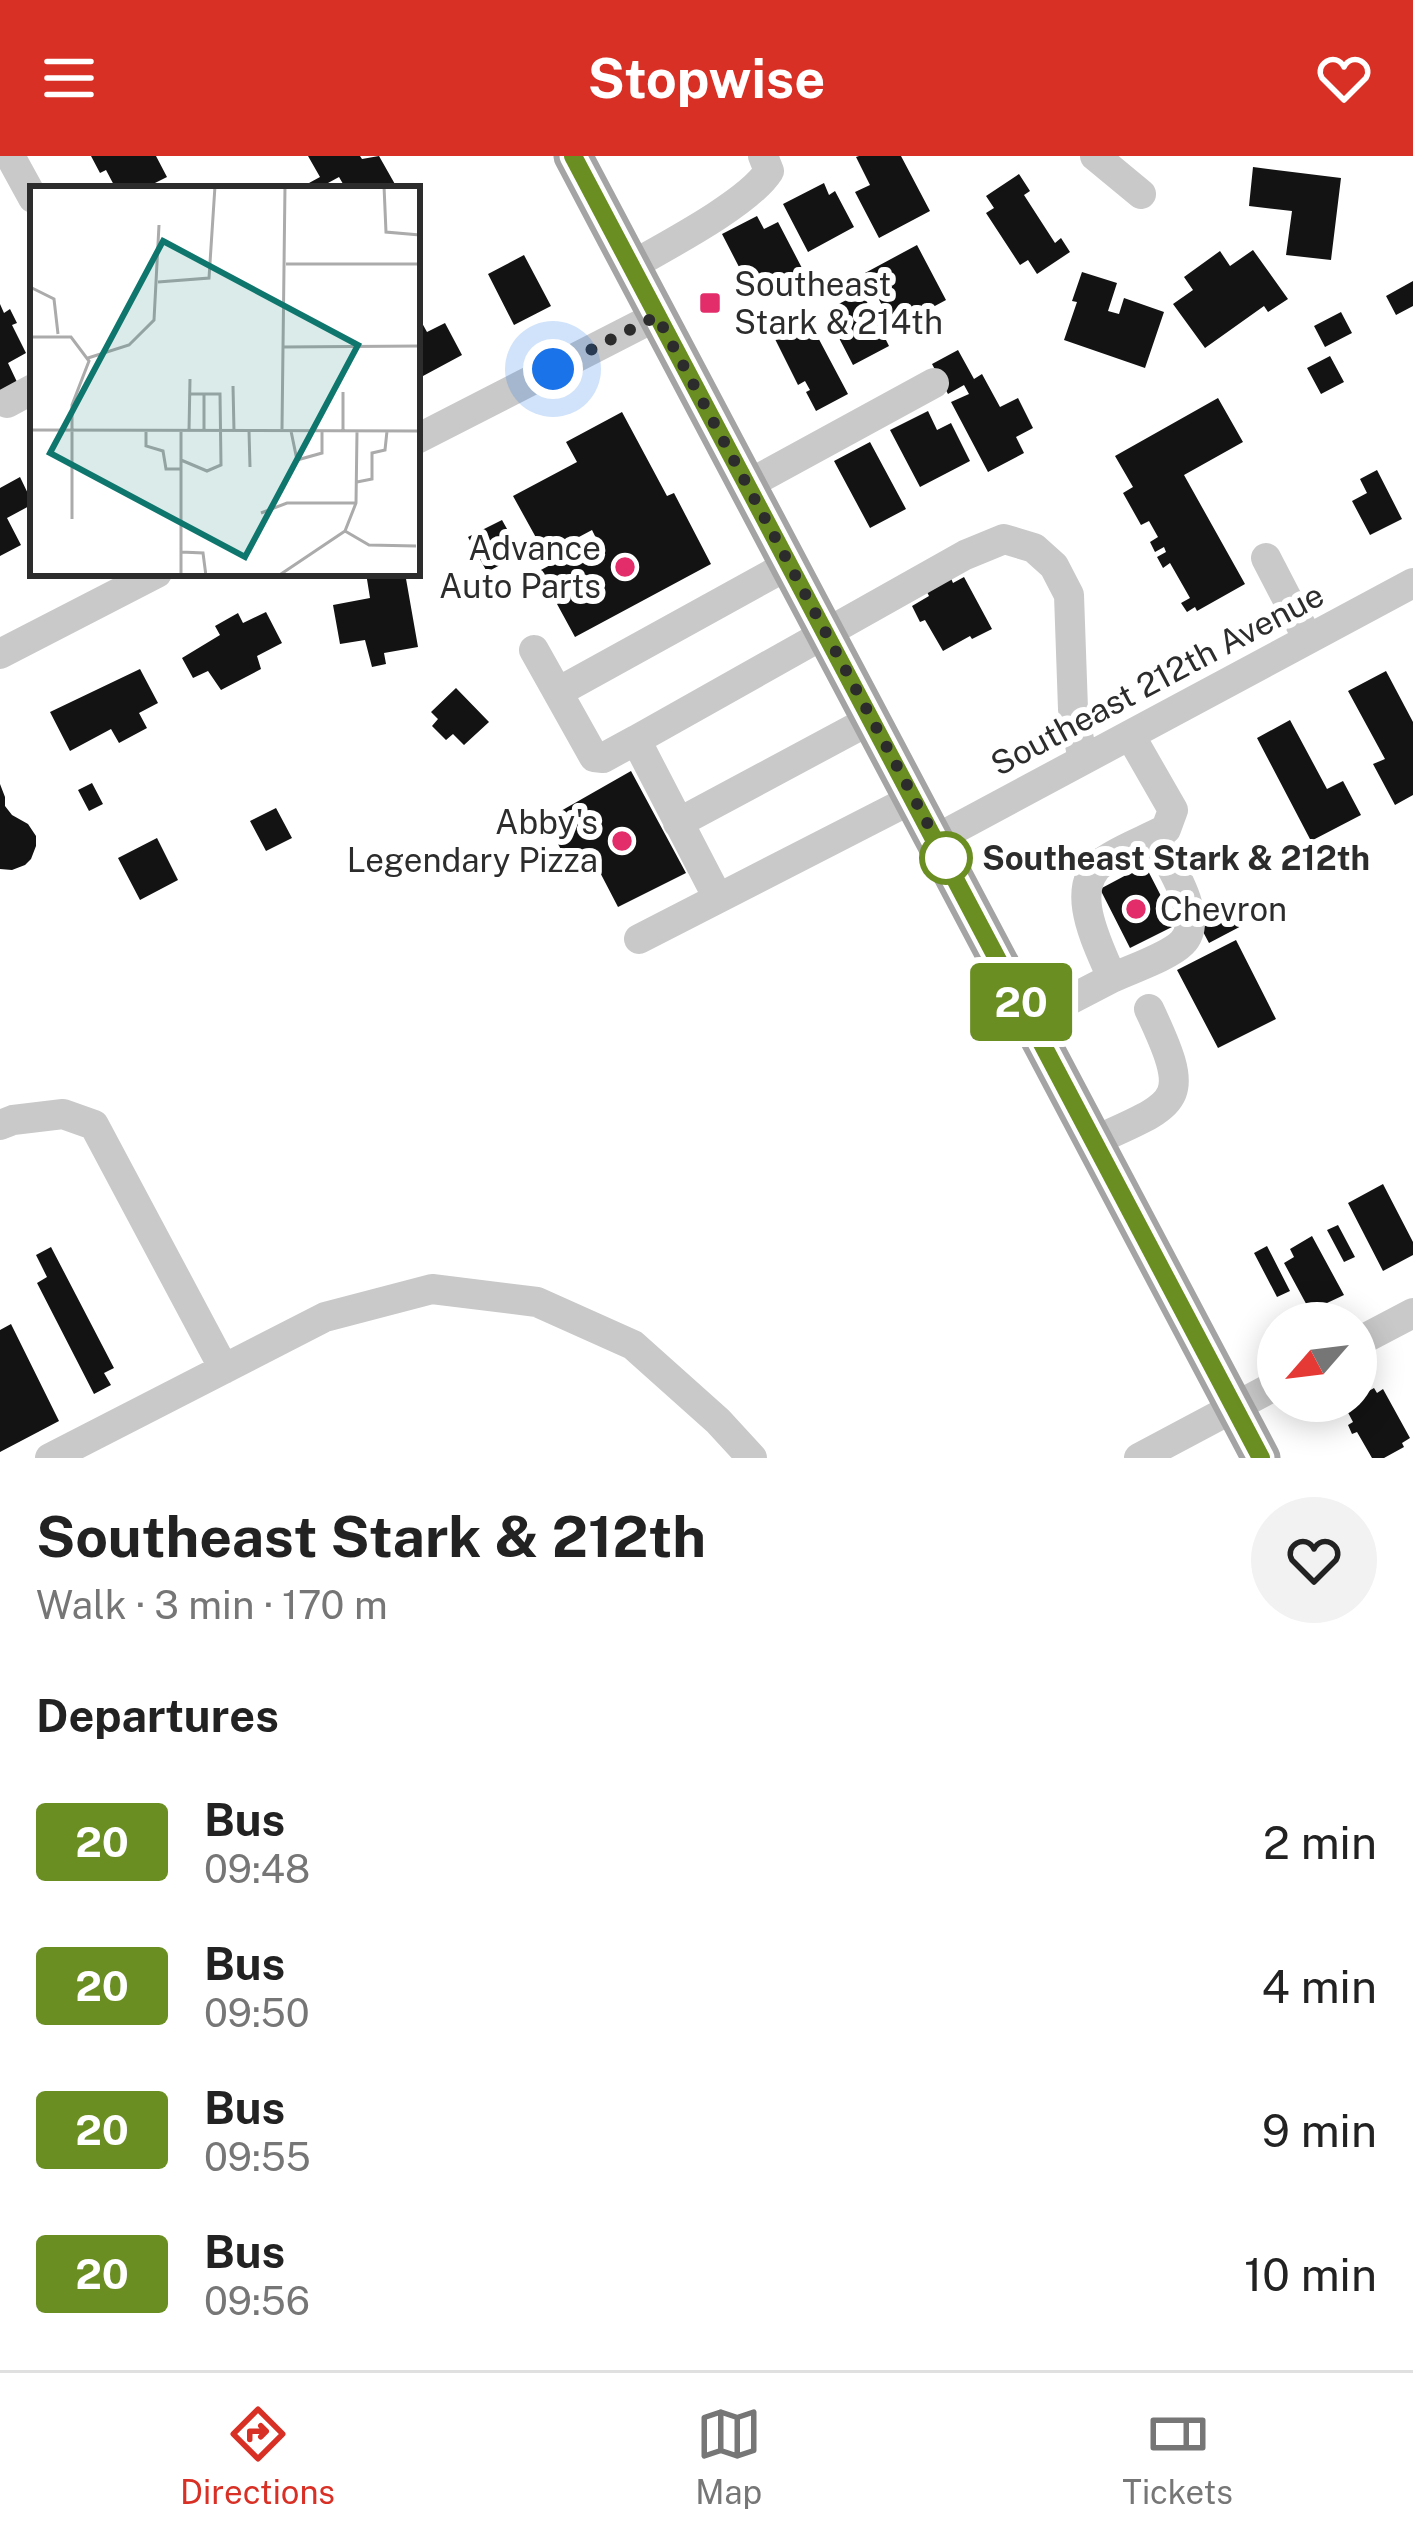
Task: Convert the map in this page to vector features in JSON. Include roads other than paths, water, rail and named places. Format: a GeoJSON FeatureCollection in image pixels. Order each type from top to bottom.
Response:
{"type":"FeatureCollection","features":[{"type":"Feature","properties":{"kind":"main road"},"geometry":{"type":"LineString","coordinates":[[573,156],[1261,1458]]}},
{"type":"Feature","properties":{"kind":"street"},"geometry":{"type":"LineString","coordinates":[[10,156],[30,193]]}},
{"type":"Feature","properties":{"kind":"street"},"geometry":{"type":"LineString","coordinates":[[631,266],[760,184],[769,171],[763,156]]}},
{"type":"Feature","properties":{"kind":"street"},"geometry":{"type":"LineString","coordinates":[[1095,156],[1142,194]]}},
{"type":"Feature","properties":{"kind":"street"},"geometry":{"type":"LineString","coordinates":[[420,437],[657,316]]}},
{"type":"Feature","properties":{"kind":"street"},"geometry":{"type":"LineString","coordinates":[[747,485],[934,383]]}},
{"type":"Feature","properties":{"kind":"street"},"geometry":{"type":"LineString","coordinates":[[534,650],[595,757],[603,758],[964,555],[1004,539],[1034,548],[1054,566],[1069,595],[1073,709],[1083,760]]}},
{"type":"Feature","properties":{"kind":"street"},"geometry":{"type":"LineString","coordinates":[[1266,558],[1308,639]]}},
{"type":"Feature","properties":{"kind":"street"},"geometry":{"type":"LineString","coordinates":[[558,692],[790,565]]}},
{"type":"Feature","properties":{"kind":"street"},"geometry":{"type":"LineString","coordinates":[[0,654],[151,576]]}},
{"type":"Feature","properties":{"kind":"street","name":"Southeast 212th Avenue"},"geometry":{"type":"LineString","coordinates":[[936,839],[1413,583]]}},
{"type":"Feature","properties":{"kind":"street"},"geometry":{"type":"LineString","coordinates":[[679,823],[872,718]]}},
{"type":"Feature","properties":{"kind":"street"},"geometry":{"type":"LineString","coordinates":[[1112,978],[1084,901],[1090,876],[1101,862],[1166,829],[1173,810],[1130,735]]}},
{"type":"Feature","properties":{"kind":"street"},"geometry":{"type":"LineString","coordinates":[[636,740],[718,898]]}},
{"type":"Feature","properties":{"kind":"street"},"geometry":{"type":"LineString","coordinates":[[639,939],[914,798]]}},
{"type":"Feature","properties":{"kind":"street"},"geometry":{"type":"LineString","coordinates":[[1031,1020],[1180,945],[1191,931],[1190,908],[1154,836]]}},
{"type":"Feature","properties":{"kind":"street"},"geometry":{"type":"LineString","coordinates":[[1094,1141],[1166,1105],[1174,1090],[1170,1054],[1149,1010]]}},
{"type":"Feature","properties":{"kind":"street"},"geometry":{"type":"LineString","coordinates":[[0,1125],[62,1114],[94,1125],[224,1369]]}},
{"type":"Feature","properties":{"kind":"street"},"geometry":{"type":"LineString","coordinates":[[50,1458],[325,1317],[432,1289],[537,1302],[633,1345],[752,1458]]}},
{"type":"Feature","properties":{"kind":"street"},"geometry":{"type":"LineString","coordinates":[[1377,1332],[1413,1312]]}},
{"type":"Feature","properties":{"kind":"street"},"geometry":{"type":"LineString","coordinates":[[1139,1458],[1257,1395]]}},
{"type":"Feature","properties":{"kind":"place","name":"Southeast Stark & 214th"},"geometry":{"type":"Point","coordinates":[710,303]}},
{"type":"Feature","properties":{"kind":"place","name":"Advance Auto Parts"},"geometry":{"type":"Point","coordinates":[625,567]}},
{"type":"Feature","properties":{"kind":"place","name":"Abby's Legendary Pizza"},"geometry":{"type":"Point","coordinates":[622,841]}},
{"type":"Feature","properties":{"kind":"place","name":"Southeast Stark & 212th"},"geometry":{"type":"Point","coordinates":[946,858]}},
{"type":"Feature","properties":{"kind":"place","name":"Chevron"},"geometry":{"type":"Point","coordinates":[1136,909]}}]}
